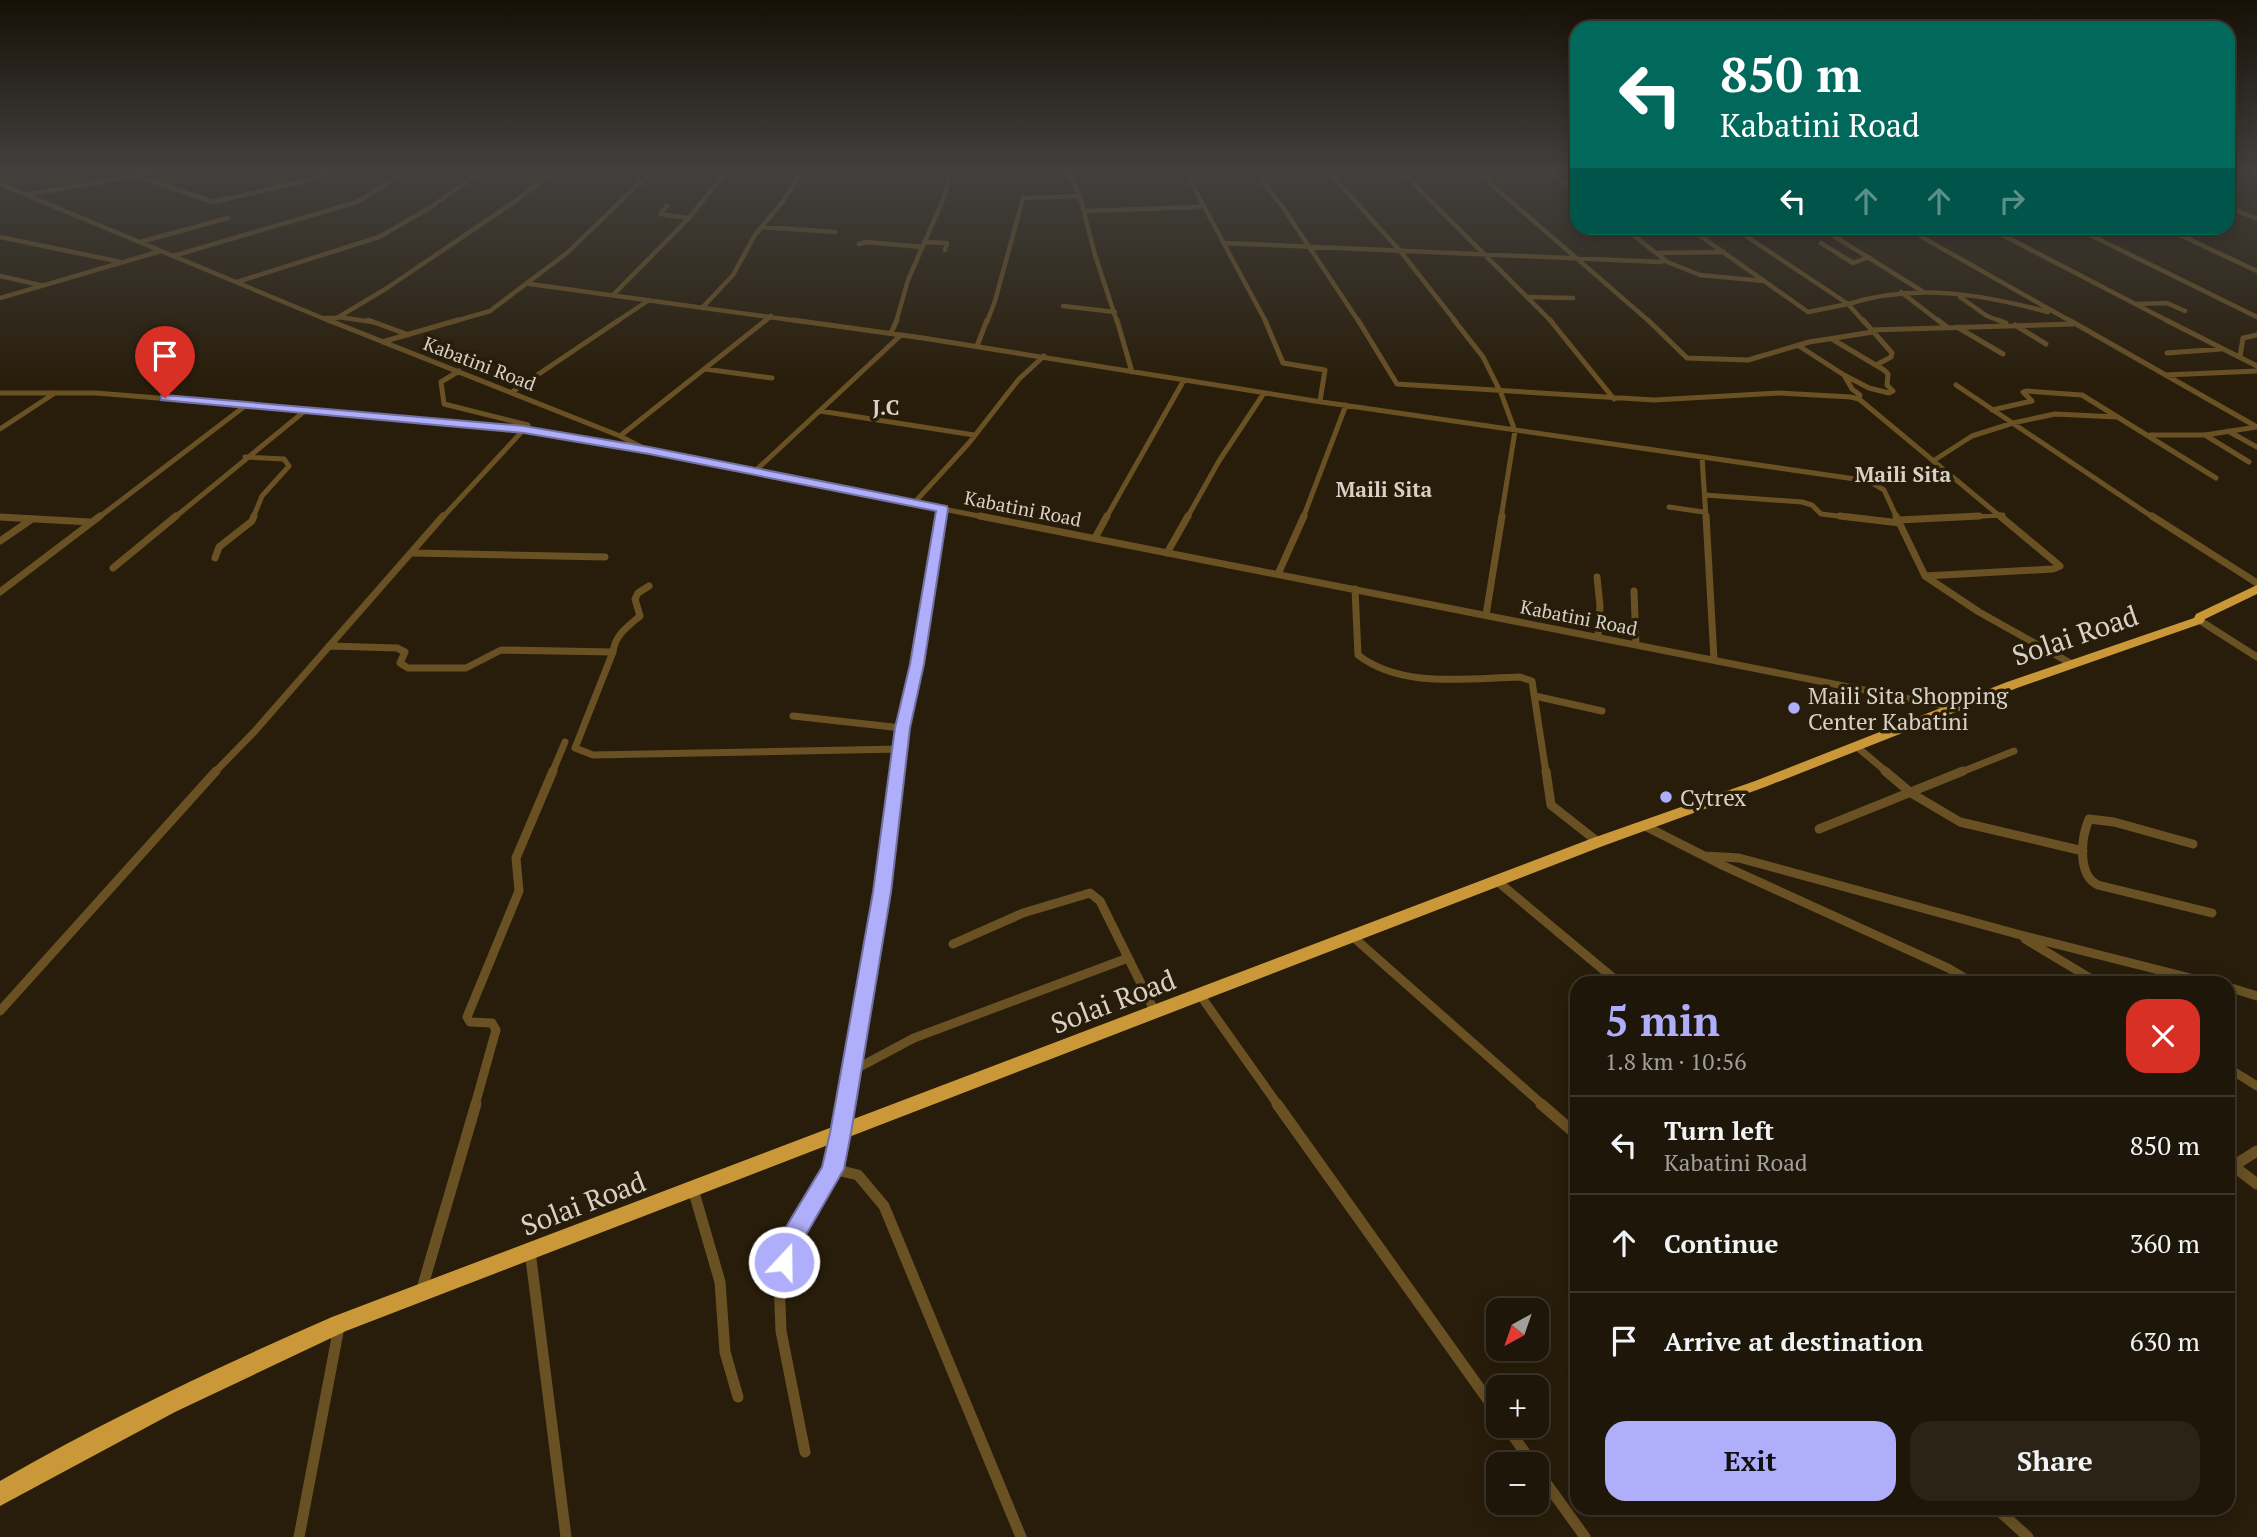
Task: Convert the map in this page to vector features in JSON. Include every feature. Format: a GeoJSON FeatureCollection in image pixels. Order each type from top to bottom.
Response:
{"type":"FeatureCollection","features":[{"type":"Feature","properties":{"kind":"highway","name":"Solai Road"},"geometry":{"type":"LineString","coordinates":[[0,1494],[216,1378],[339,1324],[1598,842],[2199,618],[2257,589]]}},
{"type":"Feature","properties":{"kind":"street"},"geometry":{"type":"LineString","coordinates":[[28,243],[124,262]]}},
{"type":"Feature","properties":{"kind":"street","name":"Kabatini Road"},"geometry":{"type":"LineString","coordinates":[[142,243],[620,436],[649,451],[1955,708]]}},
{"type":"Feature","properties":{"kind":"street"},"geometry":{"type":"LineString","coordinates":[[173,256],[221,243]]}},
{"type":"Feature","properties":{"kind":"street"},"geometry":{"type":"LineString","coordinates":[[237,282],[361,243]]}},
{"type":"Feature","properties":{"kind":"street"},"geometry":{"type":"LineString","coordinates":[[337,317],[387,288],[454,243]]}},
{"type":"Feature","properties":{"kind":"street"},"geometry":{"type":"LineString","coordinates":[[382,342],[490,311],[520,288],[530,284],[578,243]]}},
{"type":"Feature","properties":{"kind":"street"},"geometry":{"type":"LineString","coordinates":[[612,295],[664,243]]}},
{"type":"Feature","properties":{"kind":"street"},"geometry":{"type":"LineString","coordinates":[[702,307],[733,275],[752,243]]}},
{"type":"Feature","properties":{"kind":"street"},"geometry":{"type":"LineString","coordinates":[[859,244],[863,243]]}},
{"type":"Feature","properties":{"kind":"street"},"geometry":{"type":"LineString","coordinates":[[887,243],[947,243],[945,250]]}},
{"type":"Feature","properties":{"kind":"street"},"geometry":{"type":"LineString","coordinates":[[977,346],[1012,243]]}},
{"type":"Feature","properties":{"kind":"street"},"geometry":{"type":"LineString","coordinates":[[1092,243],[1132,372]]}},
{"type":"Feature","properties":{"kind":"street"},"geometry":{"type":"LineString","coordinates":[[1224,243],[1665,261],[1700,275],[1764,281]]}},
{"type":"Feature","properties":{"kind":"street"},"geometry":{"type":"LineString","coordinates":[[1224,243],[1273,334],[1283,364],[1325,370],[1320,401]]}},
{"type":"Feature","properties":{"kind":"street"},"geometry":{"type":"LineString","coordinates":[[1305,243],[1354,314],[1395,383],[1501,393],[1614,399],[1696,399],[1779,393],[1823,394],[1859,399],[2060,564],[2060,567],[1925,576]]}},
{"type":"Feature","properties":{"kind":"street"},"geometry":{"type":"LineString","coordinates":[[1392,243],[1483,357],[1501,393],[1515,431],[1486,615]]}},
{"type":"Feature","properties":{"kind":"street"},"geometry":{"type":"LineString","coordinates":[[1474,243],[1547,316],[1614,399]]}},
{"type":"Feature","properties":{"kind":"street"},"geometry":{"type":"LineString","coordinates":[[1559,243],[1688,358],[1748,360],[1832,338],[1872,331],[2073,324]]}},
{"type":"Feature","properties":{"kind":"street"},"geometry":{"type":"LineString","coordinates":[[1643,243],[1665,261]]}},
{"type":"Feature","properties":{"kind":"street"},"geometry":{"type":"LineString","coordinates":[[1710,243],[1810,313],[1881,293],[1922,291],[2011,301],[2061,316]]}},
{"type":"Feature","properties":{"kind":"street"},"geometry":{"type":"LineString","coordinates":[[1756,243],[1848,304],[1892,354],[1878,364]]}},
{"type":"Feature","properties":{"kind":"street"},"geometry":{"type":"LineString","coordinates":[[1821,243],[1853,263],[1869,257]]}},
{"type":"Feature","properties":{"kind":"street"},"geometry":{"type":"LineString","coordinates":[[1845,243],[1922,291]]}},
{"type":"Feature","properties":{"kind":"street"},"geometry":{"type":"LineString","coordinates":[[1932,243],[2257,427]]}},
{"type":"Feature","properties":{"kind":"street"},"geometry":{"type":"LineString","coordinates":[[2017,243],[2257,366]]}},
{"type":"Feature","properties":{"kind":"street"},"geometry":{"type":"LineString","coordinates":[[2106,243],[2257,317]]}},
{"type":"Feature","properties":{"kind":"street"},"geometry":{"type":"LineString","coordinates":[[2197,243],[2257,271]]}},
{"type":"Feature","properties":{"kind":"street"},"geometry":{"type":"LineString","coordinates":[[891,333],[899,316],[908,279],[923,244]]}},
{"type":"Feature","properties":{"kind":"street"},"geometry":{"type":"LineString","coordinates":[[0,298],[161,251]]}},
{"type":"Feature","properties":{"kind":"street"},"geometry":{"type":"LineString","coordinates":[[1657,253],[1724,252]]}},
{"type":"Feature","properties":{"kind":"street"},"geometry":{"type":"LineString","coordinates":[[0,276],[43,285]]}},
{"type":"Feature","properties":{"kind":"street"},"geometry":{"type":"LineString","coordinates":[[530,284],[891,333],[1515,431],[1869,481],[1884,490],[1925,576],[1979,612],[2072,664]]}},
{"type":"Feature","properties":{"kind":"street"},"geometry":{"type":"LineString","coordinates":[[1901,292],[1947,327]]}},
{"type":"Feature","properties":{"kind":"street"},"geometry":{"type":"LineString","coordinates":[[1958,295],[1987,316],[2012,325],[2046,344]]}},
{"type":"Feature","properties":{"kind":"street"},"geometry":{"type":"LineString","coordinates":[[1528,297],[1573,298]]}},
{"type":"Feature","properties":{"kind":"street"},"geometry":{"type":"LineString","coordinates":[[512,392],[649,300]]}},
{"type":"Feature","properties":{"kind":"street"},"geometry":{"type":"LineString","coordinates":[[2134,304],[2168,303],[2185,311]]}},
{"type":"Feature","properties":{"kind":"street"},"geometry":{"type":"LineString","coordinates":[[1063,306],[1115,312]]}},
{"type":"Feature","properties":{"kind":"street"},"geometry":{"type":"LineString","coordinates":[[620,436],[771,316]]}},
{"type":"Feature","properties":{"kind":"street"},"geometry":{"type":"LineString","coordinates":[[320,317],[365,319],[409,335]]}},
{"type":"Feature","properties":{"kind":"street"},"geometry":{"type":"LineString","coordinates":[[1957,327],[2003,354]]}},
{"type":"Feature","properties":{"kind":"street"},"geometry":{"type":"LineString","coordinates":[[754,472],[901,335]]}},
{"type":"Feature","properties":{"kind":"street"},"geometry":{"type":"LineString","coordinates":[[2241,356],[2244,338],[2257,335]]}},
{"type":"Feature","properties":{"kind":"street"},"geometry":{"type":"LineString","coordinates":[[1832,338],[1878,364],[1888,374],[1887,385],[1893,391],[1881,392],[1845,379]]}},
{"type":"Feature","properties":{"kind":"street"},"geometry":{"type":"LineString","coordinates":[[1800,346],[1845,379],[1860,396],[1859,399]]}},
{"type":"Feature","properties":{"kind":"street"},"geometry":{"type":"LineString","coordinates":[[2167,353],[2224,349]]}},
{"type":"Feature","properties":{"kind":"street"},"geometry":{"type":"LineString","coordinates":[[914,503],[1010,394],[1019,379],[1044,356]]}},
{"type":"Feature","properties":{"kind":"street"},"geometry":{"type":"LineString","coordinates":[[705,369],[772,378]]}},
{"type":"Feature","properties":{"kind":"street"},"geometry":{"type":"LineString","coordinates":[[2162,375],[2257,371]]}},
{"type":"Feature","properties":{"kind":"street"},"geometry":{"type":"LineString","coordinates":[[0,1011],[188,799],[255,731],[466,490],[528,425],[444,404],[441,382],[458,372]]}},
{"type":"Feature","properties":{"kind":"street"},"geometry":{"type":"LineString","coordinates":[[1095,538],[1184,380]]}},
{"type":"Feature","properties":{"kind":"street"},"geometry":{"type":"LineString","coordinates":[[1956,384],[2257,583]]}},
{"type":"Feature","properties":{"kind":"street"},"geometry":{"type":"LineString","coordinates":[[1992,410],[2032,401],[2023,391],[2076,393],[2150,435],[2216,478]]}},
{"type":"Feature","properties":{"kind":"street"},"geometry":{"type":"LineString","coordinates":[[0,393],[110,394],[524,429],[649,451]]}},
{"type":"Feature","properties":{"kind":"street"},"geometry":{"type":"LineString","coordinates":[[0,429],[55,393]]}},
{"type":"Feature","properties":{"kind":"street"},"geometry":{"type":"LineString","coordinates":[[1167,553],[1219,461],[1264,393]]}},
{"type":"Feature","properties":{"kind":"street"},"geometry":{"type":"LineString","coordinates":[[1278,574],[1346,405]]}},
{"type":"Feature","properties":{"kind":"street"},"geometry":{"type":"LineString","coordinates":[[0,592],[245,406]]}},
{"type":"Feature","properties":{"kind":"street"},"geometry":{"type":"LineString","coordinates":[[113,568],[306,410]]}},
{"type":"Feature","properties":{"kind":"street"},"geometry":{"type":"LineString","coordinates":[[820,411],[974,435]]}},
{"type":"Feature","properties":{"kind":"street"},"geometry":{"type":"LineString","coordinates":[[1933,461],[1972,436],[2055,414],[2119,417]]}},
{"type":"Feature","properties":{"kind":"street"},"geometry":{"type":"LineString","coordinates":[[2150,435],[2204,435],[2257,427]]}},
{"type":"Feature","properties":{"kind":"street"},"geometry":{"type":"LineString","coordinates":[[2228,431],[2257,447]]}},
{"type":"Feature","properties":{"kind":"street"},"geometry":{"type":"LineString","coordinates":[[2204,435],[2249,462]]}},
{"type":"Feature","properties":{"kind":"street"},"geometry":{"type":"LineString","coordinates":[[215,558],[219,547],[252,521],[262,496],[289,466],[284,459],[246,457]]}},
{"type":"Feature","properties":{"kind":"street"},"geometry":{"type":"LineString","coordinates":[[1702,457],[1705,495],[1703,512],[1714,659]]}},
{"type":"Feature","properties":{"kind":"street"},"geometry":{"type":"LineString","coordinates":[[1705,495],[1802,502],[1825,514],[1900,522],[2003,516]]}},
{"type":"Feature","properties":{"kind":"street"},"geometry":{"type":"LineString","coordinates":[[1669,508],[1703,512]]}},
{"type":"Feature","properties":{"kind":"street"},"geometry":{"type":"LineString","coordinates":[[805,1452],[781,1331],[779,1279],[788,1244],[833,1169],[841,1133],[882,892],[902,728],[917,664],[942,509]]}},
{"type":"Feature","properties":{"kind":"street"},"geometry":{"type":"LineString","coordinates":[[0,517],[90,522]]}},
{"type":"Feature","properties":{"kind":"street"},"geometry":{"type":"LineString","coordinates":[[0,541],[32,519]]}},
{"type":"Feature","properties":{"kind":"street"},"geometry":{"type":"LineString","coordinates":[[413,553],[605,557]]}},
{"type":"Feature","properties":{"kind":"street"},"geometry":{"type":"LineString","coordinates":[[1597,577],[1600,606],[1598,637]]}},
{"type":"Feature","properties":{"kind":"street"},"geometry":{"type":"LineString","coordinates":[[649,586],[638,593],[635,599],[640,616],[621,632],[614,642],[613,652],[575,748],[593,755],[900,749]]}},
{"type":"Feature","properties":{"kind":"street"},"geometry":{"type":"LineString","coordinates":[[1356,589],[1358,655],[1365,663],[1404,676],[1527,679],[1534,684],[1539,742],[1551,805],[1598,842]]}},
{"type":"Feature","properties":{"kind":"street"},"geometry":{"type":"LineString","coordinates":[[1634,591],[1636,644]]}},
{"type":"Feature","properties":{"kind":"street"},"geometry":{"type":"LineString","coordinates":[[2199,618],[2257,655]]}},
{"type":"Feature","properties":{"kind":"street"},"geometry":{"type":"LineString","coordinates":[[329,646],[402,649],[405,652],[400,663],[408,668],[466,668],[501,650],[613,652]]}},
{"type":"Feature","properties":{"kind":"street"},"geometry":{"type":"LineString","coordinates":[[1535,696],[1602,711]]}},
{"type":"Feature","properties":{"kind":"street"},"geometry":{"type":"LineString","coordinates":[[793,716],[902,728]]}},
{"type":"Feature","properties":{"kind":"street"},"geometry":{"type":"LineString","coordinates":[[421,1292],[496,1030],[492,1023],[470,1022],[467,1017],[519,891],[519,881],[514,870],[516,858],[565,742]]}},
{"type":"Feature","properties":{"kind":"street"},"geometry":{"type":"LineString","coordinates":[[1857,747],[1911,793],[1960,822],[2083,851]]}},
{"type":"Feature","properties":{"kind":"street"},"geometry":{"type":"LineString","coordinates":[[1819,829],[2014,751]]}},
{"type":"Feature","properties":{"kind":"street"},"geometry":{"type":"LineString","coordinates":[[2193,844],[2114,822],[2089,819],[2085,828],[2083,851],[2087,875],[2093,882],[2212,913]]}},
{"type":"Feature","properties":{"kind":"street"},"geometry":{"type":"LineString","coordinates":[[1645,826],[1962,976]]}},
{"type":"Feature","properties":{"kind":"street"},"geometry":{"type":"LineString","coordinates":[[1705,856],[1739,858],[2182,976]]}},
{"type":"Feature","properties":{"kind":"street"},"geometry":{"type":"LineString","coordinates":[[1497,881],[1611,976]]}},
{"type":"Feature","properties":{"kind":"street"},"geometry":{"type":"LineString","coordinates":[[953,943],[1023,913],[1090,893],[1100,901],[1155,1012]]}},
{"type":"Feature","properties":{"kind":"street"},"geometry":{"type":"LineString","coordinates":[[2017,934],[2087,976]]}},
{"type":"Feature","properties":{"kind":"street"},"geometry":{"type":"LineString","coordinates":[[1352,936],[1570,1129]]}},
{"type":"Feature","properties":{"kind":"street"},"geometry":{"type":"LineString","coordinates":[[852,1071],[914,1038],[1128,958]]}},
{"type":"Feature","properties":{"kind":"street"},"geometry":{"type":"LineString","coordinates":[[2235,989],[2257,996]]}},
{"type":"Feature","properties":{"kind":"street"},"geometry":{"type":"LineString","coordinates":[[1200,995],[1486,1398]]}},
{"type":"Feature","properties":{"kind":"street"},"geometry":{"type":"LineString","coordinates":[[2235,1072],[2257,1086]]}},
{"type":"Feature","properties":{"kind":"street"},"geometry":{"type":"LineString","coordinates":[[2235,1162],[2257,1151]]}},
{"type":"Feature","properties":{"kind":"street"},"geometry":{"type":"LineString","coordinates":[[2235,1167],[2257,1184]]}},
{"type":"Feature","properties":{"kind":"street"},"geometry":{"type":"LineString","coordinates":[[833,1169],[858,1175],[884,1206],[1021,1537]]}},
{"type":"Feature","properties":{"kind":"street"},"geometry":{"type":"LineString","coordinates":[[693,1189],[720,1282],[725,1352],[738,1397]]}},
{"type":"Feature","properties":{"kind":"street"},"geometry":{"type":"LineString","coordinates":[[530,1251],[566,1537]]}},
{"type":"Feature","properties":{"kind":"street"},"geometry":{"type":"LineString","coordinates":[[299,1537],[339,1324]]}},
{"type":"Feature","properties":{"kind":"street"},"geometry":{"type":"LineString","coordinates":[[1549,1487],[1585,1537]]}},
{"type":"Feature","properties":{"kind":"street"},"geometry":{"type":"LineString","coordinates":[[2004,1515],[2028,1537]]}},
{"type":"Feature","properties":{"kind":"place","name":"Maili Sita Shopping Center Kabatini"},"geometry":{"type":"Point","coordinates":[1794,708]}},
{"type":"Feature","properties":{"kind":"place","name":"Cytrex"},"geometry":{"type":"Point","coordinates":[1666,797]}},
{"type":"Feature","properties":{"kind":"district","name":"J.C"},"geometry":{"type":"Point","coordinates":[886,407]}},
{"type":"Feature","properties":{"kind":"district","name":"Maili Sita"},"geometry":{"type":"Point","coordinates":[1903,474]}},
{"type":"Feature","properties":{"kind":"district","name":"Maili Sita"},"geometry":{"type":"Point","coordinates":[1384,489]}},
{"type":"Feature","properties":{"kind":"route"},"geometry":{"type":"LineString","coordinates":[[165,398],[524,429],[942,509],[942,523],[917,664],[902,728],[882,892],[841,1133],[833,1169],[788,1244],[784,1262]]}}]}
